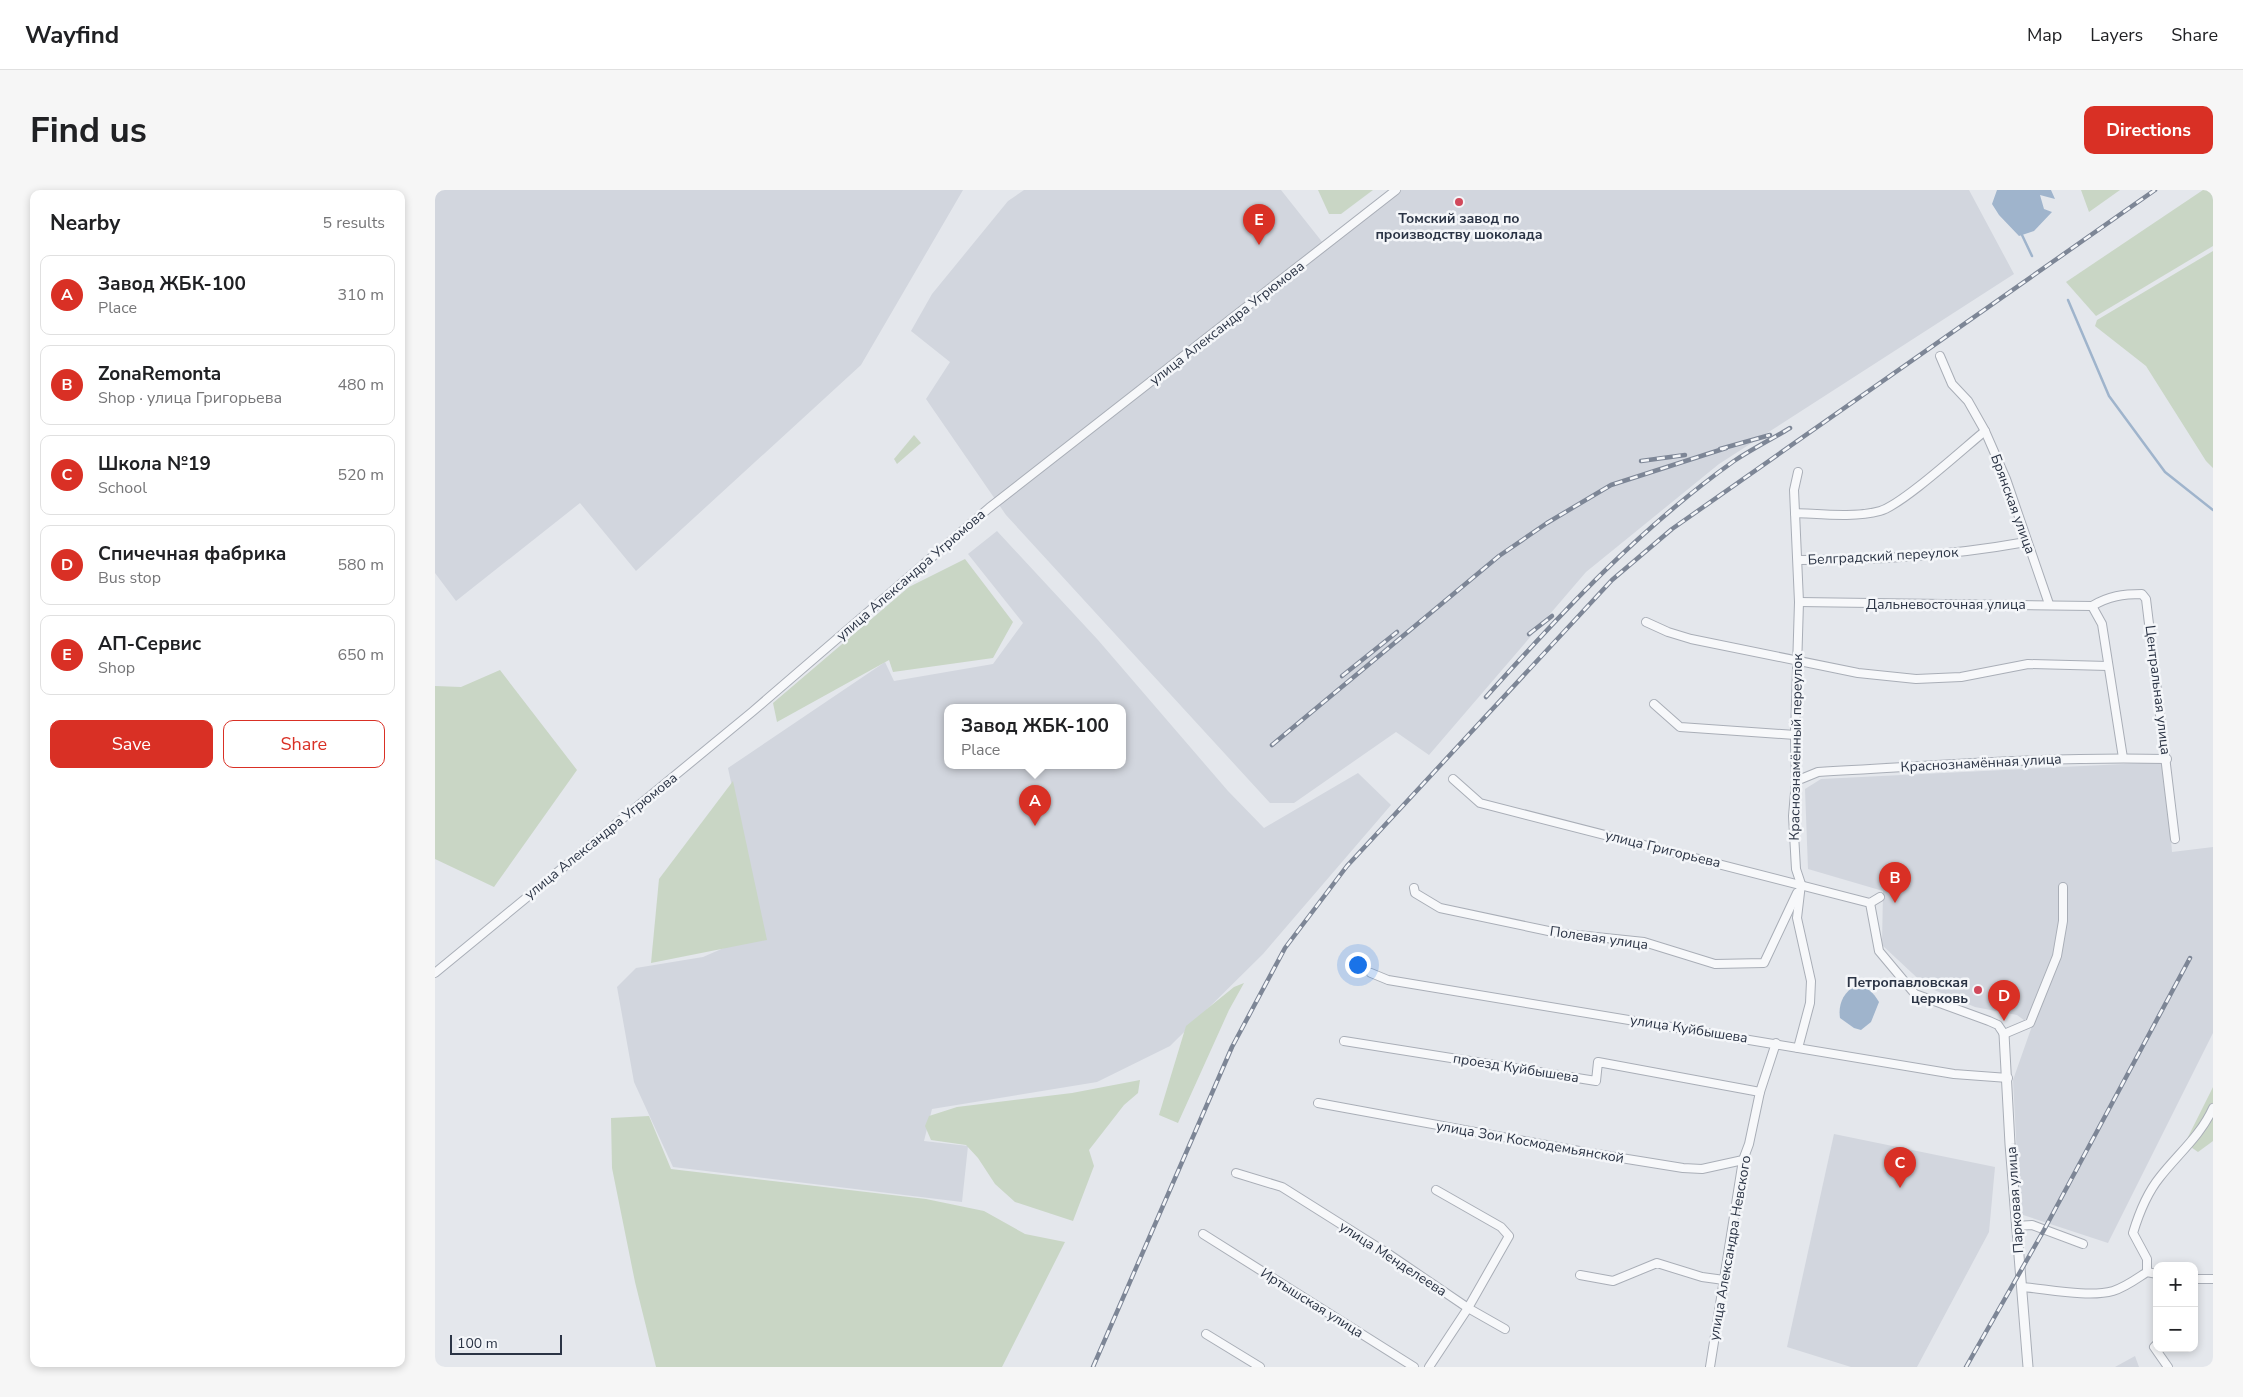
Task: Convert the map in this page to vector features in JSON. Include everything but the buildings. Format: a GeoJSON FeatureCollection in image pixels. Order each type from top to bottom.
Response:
{"type":"FeatureCollection","features":[{"type":"Feature","properties":{"kind":"street","name":"улица Александра Угрюмова"},"geometry":{"type":"LineString","coordinates":[[435,973],[752,712],[989,508],[1397,190]]}},
{"type":"Feature","properties":{"kind":"street","name":"Брянская улица"},"geometry":{"type":"LineString","coordinates":[[1940,356],[1953,384],[1969,401],[2007,479],[2026,542],[2049,604]]}},
{"type":"Feature","properties":{"kind":"street"},"geometry":{"type":"LineString","coordinates":[[1795,513],[1851,514],[1881,511],[1891,506],[1924,481],[1985,431]]}},
{"type":"Feature","properties":{"kind":"street","name":"Краснознамённый переулок"},"geometry":{"type":"LineString","coordinates":[[1798,472],[1794,490],[1799,602],[1795,735],[1796,781],[1793,816],[1796,869],[1801,884],[1797,918],[1811,981],[1810,1003],[1798,1048]]}},
{"type":"Feature","properties":{"kind":"street","name":"Белградский переулок"},"geometry":{"type":"LineString","coordinates":[[1798,560],[1854,560],[1938,556],[2026,542]]}},
{"type":"Feature","properties":{"kind":"street","name":"Центральная улица"},"geometry":{"type":"LineString","coordinates":[[2092,606],[2103,599],[2121,594],[2142,594],[2146,599],[2167,759],[2175,839]]}},
{"type":"Feature","properties":{"kind":"street","name":"Дальневосточная улица"},"geometry":{"type":"LineString","coordinates":[[1799,602],[2092,606]]}},
{"type":"Feature","properties":{"kind":"street"},"geometry":{"type":"LineString","coordinates":[[2092,606],[2102,624],[2123,758]]}},
{"type":"Feature","properties":{"kind":"street"},"geometry":{"type":"LineString","coordinates":[[1646,622],[1668,632],[1691,639],[1859,673],[1916,678],[1961,676],[2028,664],[2108,666]]}},
{"type":"Feature","properties":{"kind":"street"},"geometry":{"type":"LineString","coordinates":[[1654,704],[1680,727],[1795,735]]}},
{"type":"Feature","properties":{"kind":"street","name":"Краснознамённая улица"},"geometry":{"type":"LineString","coordinates":[[1796,781],[1817,772],[1963,763],[2123,758],[2167,759]]}},
{"type":"Feature","properties":{"kind":"street","name":"улица Григорьева"},"geometry":{"type":"LineString","coordinates":[[1453,779],[1480,803],[1870,903]]}},
{"type":"Feature","properties":{"kind":"street","name":"Полевая улица"},"geometry":{"type":"LineString","coordinates":[[1414,888],[1415,893],[1419,897],[1440,908],[1557,933],[1643,942],[1715,964],[1746,965],[1765,963],[1801,884]]}},
{"type":"Feature","properties":{"kind":"street"},"geometry":{"type":"LineString","coordinates":[[1880,897],[1870,903],[1879,951],[1915,994],[1998,1025],[2004,1034],[2031,1023],[2057,956],[2063,921],[2063,887]]}},
{"type":"Feature","properties":{"kind":"street","name":"улица Куйбышева"},"geometry":{"type":"LineString","coordinates":[[1371,973],[1388,980],[1954,1074],[2008,1078]]}},
{"type":"Feature","properties":{"kind":"street","name":"Парковая улица"},"geometry":{"type":"LineString","coordinates":[[2004,1034],[2016,1226],[2028,1367]]}},
{"type":"Feature","properties":{"kind":"street","name":"проезд Куйбышева"},"geometry":{"type":"LineString","coordinates":[[1344,1041],[1596,1081],[1598,1062],[1760,1092]]}},
{"type":"Feature","properties":{"kind":"street","name":"улица Александра Невского"},"geometry":{"type":"LineString","coordinates":[[1710,1367],[1743,1160],[1749,1144],[1760,1092],[1776,1043]]}},
{"type":"Feature","properties":{"kind":"street","name":"улица Зои Космодемьянской"},"geometry":{"type":"LineString","coordinates":[[1318,1103],[1683,1168],[1702,1169],[1743,1160]]}},
{"type":"Feature","properties":{"kind":"street"},"geometry":{"type":"LineString","coordinates":[[2147,1272],[2147,1259],[2133,1233],[2140,1211],[2159,1178],[2207,1120],[2213,1108]]}},
{"type":"Feature","properties":{"kind":"street","name":"улица Менделеева"},"geometry":{"type":"LineString","coordinates":[[1236,1173],[1282,1187],[1390,1255],[1467,1308],[1505,1328]]}},
{"type":"Feature","properties":{"kind":"street"},"geometry":{"type":"LineString","coordinates":[[1429,1367],[1467,1308],[1509,1236],[1501,1227],[1436,1190]]}},
{"type":"Feature","properties":{"kind":"street"},"geometry":{"type":"LineString","coordinates":[[2016,1226],[2032,1225],[2083,1244]]}},
{"type":"Feature","properties":{"kind":"street","name":"Иртышская улица"},"geometry":{"type":"LineString","coordinates":[[1206,1237],[1414,1367]]}},
{"type":"Feature","properties":{"kind":"street"},"geometry":{"type":"LineString","coordinates":[[1580,1275],[1613,1281],[1657,1263],[1702,1277],[1724,1280]]}},
{"type":"Feature","properties":{"kind":"street"},"geometry":{"type":"LineString","coordinates":[[2022,1287],[2111,1292],[2129,1284],[2147,1272],[2153,1273]]}},
{"type":"Feature","properties":{"kind":"street"},"geometry":{"type":"LineString","coordinates":[[2198,1279],[2213,1279]]}},
{"type":"Feature","properties":{"kind":"street"},"geometry":{"type":"LineString","coordinates":[[1206,1334],[1260,1367]]}},
{"type":"Feature","properties":{"kind":"street"},"geometry":{"type":"LineString","coordinates":[[2157,1352],[2167,1367]]}},
{"type":"Feature","properties":{"kind":"shaded area"},"geometry":{"type":"Polygon","coordinates":[[[435,190],[963,190],[861,365],[636,571],[580,503],[456,601],[435,573],[435,190]]]}},
{"type":"Feature","properties":{"kind":"shaded area"},"geometry":{"type":"Polygon","coordinates":[[[1024,190],[1281,190],[1323,243],[1338,237],[1399,190],[1969,190],[2014,274],[1719,464],[1586,572],[1429,755],[1396,732],[1294,803],[1270,803],[1006,515],[926,399],[950,362],[911,331],[932,294],[1008,201],[1024,190]]]}},
{"type":"Feature","properties":{"kind":"shaded area"},"geometry":{"type":"Polygon","coordinates":[[[997,531],[1098,640],[1228,791],[1264,828],[1358,773],[1391,805],[1263,954],[1170,1046],[1097,1082],[932,1109],[924,1141],[968,1146],[962,1202],[673,1167],[634,1082],[617,987],[636,968],[703,957],[763,931],[728,768],[885,662],[894,681],[993,664],[1023,623],[968,554],[997,531]]]}},
{"type":"Feature","properties":{"kind":"shaded area"},"geometry":{"type":"Polygon","coordinates":[[[2165,762],[2172,852],[2213,847],[2213,1033],[2108,1243],[2020,1214],[2013,1080],[2032,1026],[2017,1015],[1975,1007],[1927,987],[1882,945],[1883,891],[1808,869],[1805,789],[1821,779],[2165,762]]]}},
{"type":"Feature","properties":{"kind":"shaded area"},"geometry":{"type":"Polygon","coordinates":[[[1834,1134],[1995,1167],[1989,1232],[1917,1367],[1851,1367],[1787,1347],[1834,1134]]]}},
{"type":"Feature","properties":{"kind":"shaded area"},"geometry":{"type":"Polygon","coordinates":[[[2135,1356],[2139,1367],[2115,1367],[2135,1356]]]}},
{"type":"Feature","properties":{"kind":"green space"},"geometry":{"type":"Polygon","coordinates":[[[1318,190],[1373,190],[1341,214],[1329,214],[1318,190]]]}},
{"type":"Feature","properties":{"kind":"green space"},"geometry":{"type":"Polygon","coordinates":[[[2081,190],[2120,190],[2089,212],[2081,190]]]}},
{"type":"Feature","properties":{"kind":"green space"},"geometry":{"type":"Polygon","coordinates":[[[2203,190],[2213,190],[2213,246],[2096,316],[2066,282],[2203,190]]]}},
{"type":"Feature","properties":{"kind":"green space"},"geometry":{"type":"Polygon","coordinates":[[[2213,251],[2213,468],[2206,461],[2146,366],[2095,326],[2097,320],[2213,251]]]}},
{"type":"Feature","properties":{"kind":"green space"},"geometry":{"type":"Polygon","coordinates":[[[914,435],[921,443],[897,464],[894,459],[914,435]]]}},
{"type":"Feature","properties":{"kind":"green space"},"geometry":{"type":"Polygon","coordinates":[[[965,559],[1013,622],[993,658],[893,672],[889,660],[777,722],[773,703],[909,587],[965,559]]]}},
{"type":"Feature","properties":{"kind":"green space"},"geometry":{"type":"Polygon","coordinates":[[[500,670],[577,770],[494,887],[435,859],[435,686],[461,687],[500,670]]]}},
{"type":"Feature","properties":{"kind":"green space"},"geometry":{"type":"Polygon","coordinates":[[[733,781],[767,940],[651,963],[659,879],[733,781]]]}},
{"type":"Feature","properties":{"kind":"green space"},"geometry":{"type":"Polygon","coordinates":[[[1244,983],[1229,1010],[1178,1123],[1159,1115],[1186,1026],[1234,987],[1244,983]]]}},
{"type":"Feature","properties":{"kind":"green space"},"geometry":{"type":"Polygon","coordinates":[[[1140,1080],[1138,1093],[1124,1105],[1089,1150],[1094,1166],[1073,1221],[1015,1202],[995,1184],[978,1158],[966,1145],[931,1140],[925,1126],[929,1116],[957,1107],[1072,1093],[1140,1080]]]}},
{"type":"Feature","properties":{"kind":"green space"},"geometry":{"type":"Polygon","coordinates":[[[2213,1087],[2213,1141],[2198,1152],[2185,1143],[2213,1087]]]}},
{"type":"Feature","properties":{"kind":"green space"},"geometry":{"type":"Polygon","coordinates":[[[649,1116],[671,1169],[926,1199],[984,1211],[1025,1234],[1065,1242],[1002,1367],[656,1367],[635,1282],[612,1168],[611,1118],[649,1116]]]}},
{"type":"Feature","properties":{"kind":"water"},"geometry":{"type":"Polygon","coordinates":[[[1997,190],[2051,190],[2055,199],[2040,195],[2044,209],[2052,212],[2034,231],[2019,236],[1999,215],[1992,204],[1997,190]]]}},
{"type":"Feature","properties":{"kind":"water"},"geometry":{"type":"Polygon","coordinates":[[[1855,985],[1869,990],[1879,1002],[1871,1022],[1861,1030],[1854,1028],[1840,1018],[1842,1000],[1855,985]]]}},
{"type":"Feature","properties":{"kind":"waterway"},"geometry":{"type":"LineString","coordinates":[[2022,235],[2032,256]]}},
{"type":"Feature","properties":{"kind":"waterway"},"geometry":{"type":"LineString","coordinates":[[2068,300],[2109,396],[2165,472],[2213,510]]}},
{"type":"Feature","properties":{"kind":"railway"},"geometry":{"type":"LineString","coordinates":[[1093,1367],[1232,1047],[1285,948],[1347,866],[1612,580],[1672,529],[2155,190]]}},
{"type":"Feature","properties":{"kind":"railway"},"geometry":{"type":"LineString","coordinates":[[1486,697],[1574,602],[1666,514],[1734,461],[1790,428]]}},
{"type":"Feature","properties":{"kind":"railway"},"geometry":{"type":"LineString","coordinates":[[1720,449],[1770,435]]}},
{"type":"Feature","properties":{"kind":"railway"},"geometry":{"type":"LineString","coordinates":[[1272,745],[1499,556],[1547,523],[1611,485],[1726,448]]}},
{"type":"Feature","properties":{"kind":"railway"},"geometry":{"type":"LineString","coordinates":[[1641,461],[1685,455]]}},
{"type":"Feature","properties":{"kind":"railway"},"geometry":{"type":"LineString","coordinates":[[1529,634],[1552,616]]}},
{"type":"Feature","properties":{"kind":"railway"},"geometry":{"type":"LineString","coordinates":[[1342,676],[1397,632]]}},
{"type":"Feature","properties":{"kind":"railway"},"geometry":{"type":"LineString","coordinates":[[1966,1367],[2044,1230],[2190,958]]}},
{"type":"Feature","properties":{"kind":"place","name":"Томский завод по производству шоколада"},"geometry":{"type":"Point","coordinates":[1459,202]}},
{"type":"Feature","properties":{"kind":"place","name":"АП-Сервис"},"geometry":{"type":"Point","coordinates":[1259,245]}},
{"type":"Feature","properties":{"kind":"place","name":"Завод ЖБК-100"},"geometry":{"type":"Point","coordinates":[1035,826]}},
{"type":"Feature","properties":{"kind":"place","name":"ZonaRemonta"},"geometry":{"type":"Point","coordinates":[1895,903]}},
{"type":"Feature","properties":{"kind":"place","name":"Петропавловская церковь"},"geometry":{"type":"Point","coordinates":[1978,990]}},
{"type":"Feature","properties":{"kind":"place","name":"Спичечная фабрика"},"geometry":{"type":"Point","coordinates":[2004,1021]}},
{"type":"Feature","properties":{"kind":"place","name":"Школа №19"},"geometry":{"type":"Point","coordinates":[1900,1188]}}]}
